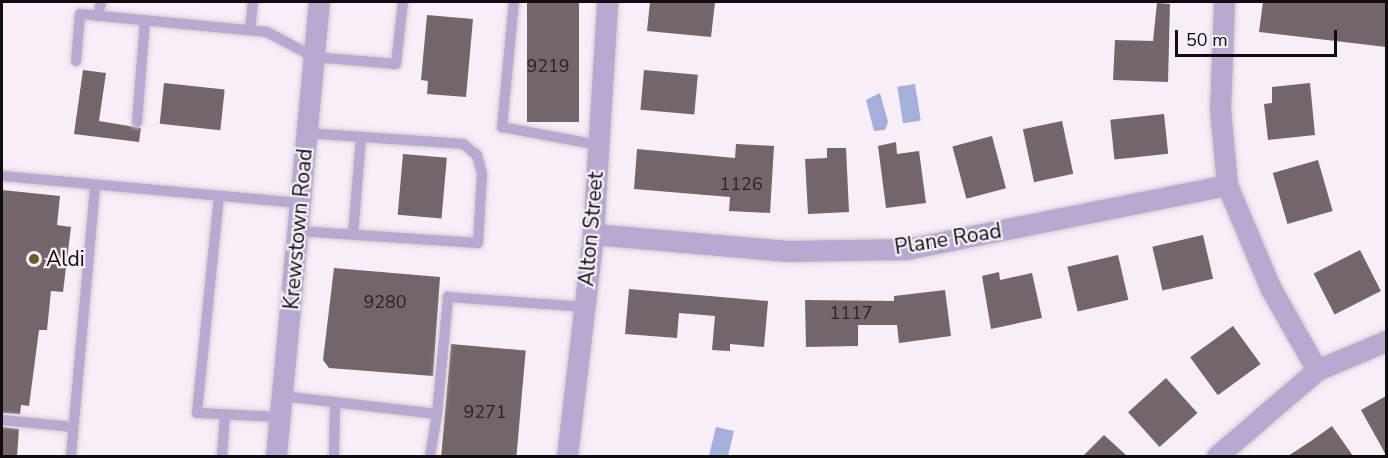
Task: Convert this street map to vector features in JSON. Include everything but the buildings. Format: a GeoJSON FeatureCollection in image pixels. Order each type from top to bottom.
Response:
{"type":"FeatureCollection","features":[{"type":"Feature","properties":{"kind":"street","name":"Krewstown Road"},"geometry":{"type":"LineString","coordinates":[[276,456],[319,2]]}},
{"type":"Feature","properties":{"kind":"street","name":"Alton Street"},"geometry":{"type":"LineString","coordinates":[[567,456],[593,234],[607,2]]}},
{"type":"Feature","properties":{"kind":"street"},"geometry":{"type":"LineString","coordinates":[[1224,2],[1220,110],[1227,185],[1271,289],[1317,370]]}},
{"type":"Feature","properties":{"kind":"street","name":"Plane Road"},"geometry":{"type":"LineString","coordinates":[[593,234],[787,251],[907,249],[1227,185]]}},
{"type":"Feature","properties":{"kind":"street"},"geometry":{"type":"LineString","coordinates":[[1216,456],[1317,370],[1386,341]]}},
{"type":"Feature","properties":{"kind":"lane"},"geometry":{"type":"LineString","coordinates":[[98,16],[101,2]]}},
{"type":"Feature","properties":{"kind":"lane"},"geometry":{"type":"LineString","coordinates":[[250,30],[252,2]]}},
{"type":"Feature","properties":{"kind":"lane"},"geometry":{"type":"LineString","coordinates":[[76,62],[80,15],[267,32],[314,57],[396,64],[403,2]]}},
{"type":"Feature","properties":{"kind":"lane"},"geometry":{"type":"LineString","coordinates":[[514,2],[502,127],[598,145]]}},
{"type":"Feature","properties":{"kind":"lane"},"geometry":{"type":"LineString","coordinates":[[137,122],[145,20]]}},
{"type":"Feature","properties":{"kind":"lane"},"geometry":{"type":"LineString","coordinates":[[297,231],[478,243],[482,174],[477,155],[463,144],[306,134]]}},
{"type":"Feature","properties":{"kind":"lane"},"geometry":{"type":"LineString","coordinates":[[353,235],[361,137]]}},
{"type":"Feature","properties":{"kind":"lane"},"geometry":{"type":"LineString","coordinates":[[2,176],[300,203]]}},
{"type":"Feature","properties":{"kind":"lane"},"geometry":{"type":"LineString","coordinates":[[70,456],[96,185]]}},
{"type":"Feature","properties":{"kind":"lane"},"geometry":{"type":"LineString","coordinates":[[219,196],[197,413],[280,417]]}},
{"type":"Feature","properties":{"kind":"lane"},"geometry":{"type":"LineString","coordinates":[[430,456],[437,414],[448,297],[584,307]]}},
{"type":"Feature","properties":{"kind":"lane"},"geometry":{"type":"LineString","coordinates":[[282,396],[437,414]]}},
{"type":"Feature","properties":{"kind":"lane"},"geometry":{"type":"LineString","coordinates":[[334,456],[335,402]]}},
{"type":"Feature","properties":{"kind":"lane"},"geometry":{"type":"LineString","coordinates":[[222,456],[225,415]]}},
{"type":"Feature","properties":{"kind":"lane"},"geometry":{"type":"LineString","coordinates":[[2,420],[73,427]]}},
{"type":"Feature","properties":{"kind":"water"},"geometry":{"type":"Polygon","coordinates":[[[915,84],[921,121],[903,123],[897,87],[915,84]]]}},
{"type":"Feature","properties":{"kind":"water"},"geometry":{"type":"Polygon","coordinates":[[[880,93],[888,122],[885,130],[874,131],[866,100],[880,93]]]}},
{"type":"Feature","properties":{"kind":"water"},"geometry":{"type":"Polygon","coordinates":[[[716,427],[734,431],[728,456],[709,456],[716,427]]]}},
{"type":"Feature","properties":{"kind":"place","name":"Aldi"},"geometry":{"type":"Point","coordinates":[34,259]}}]}
